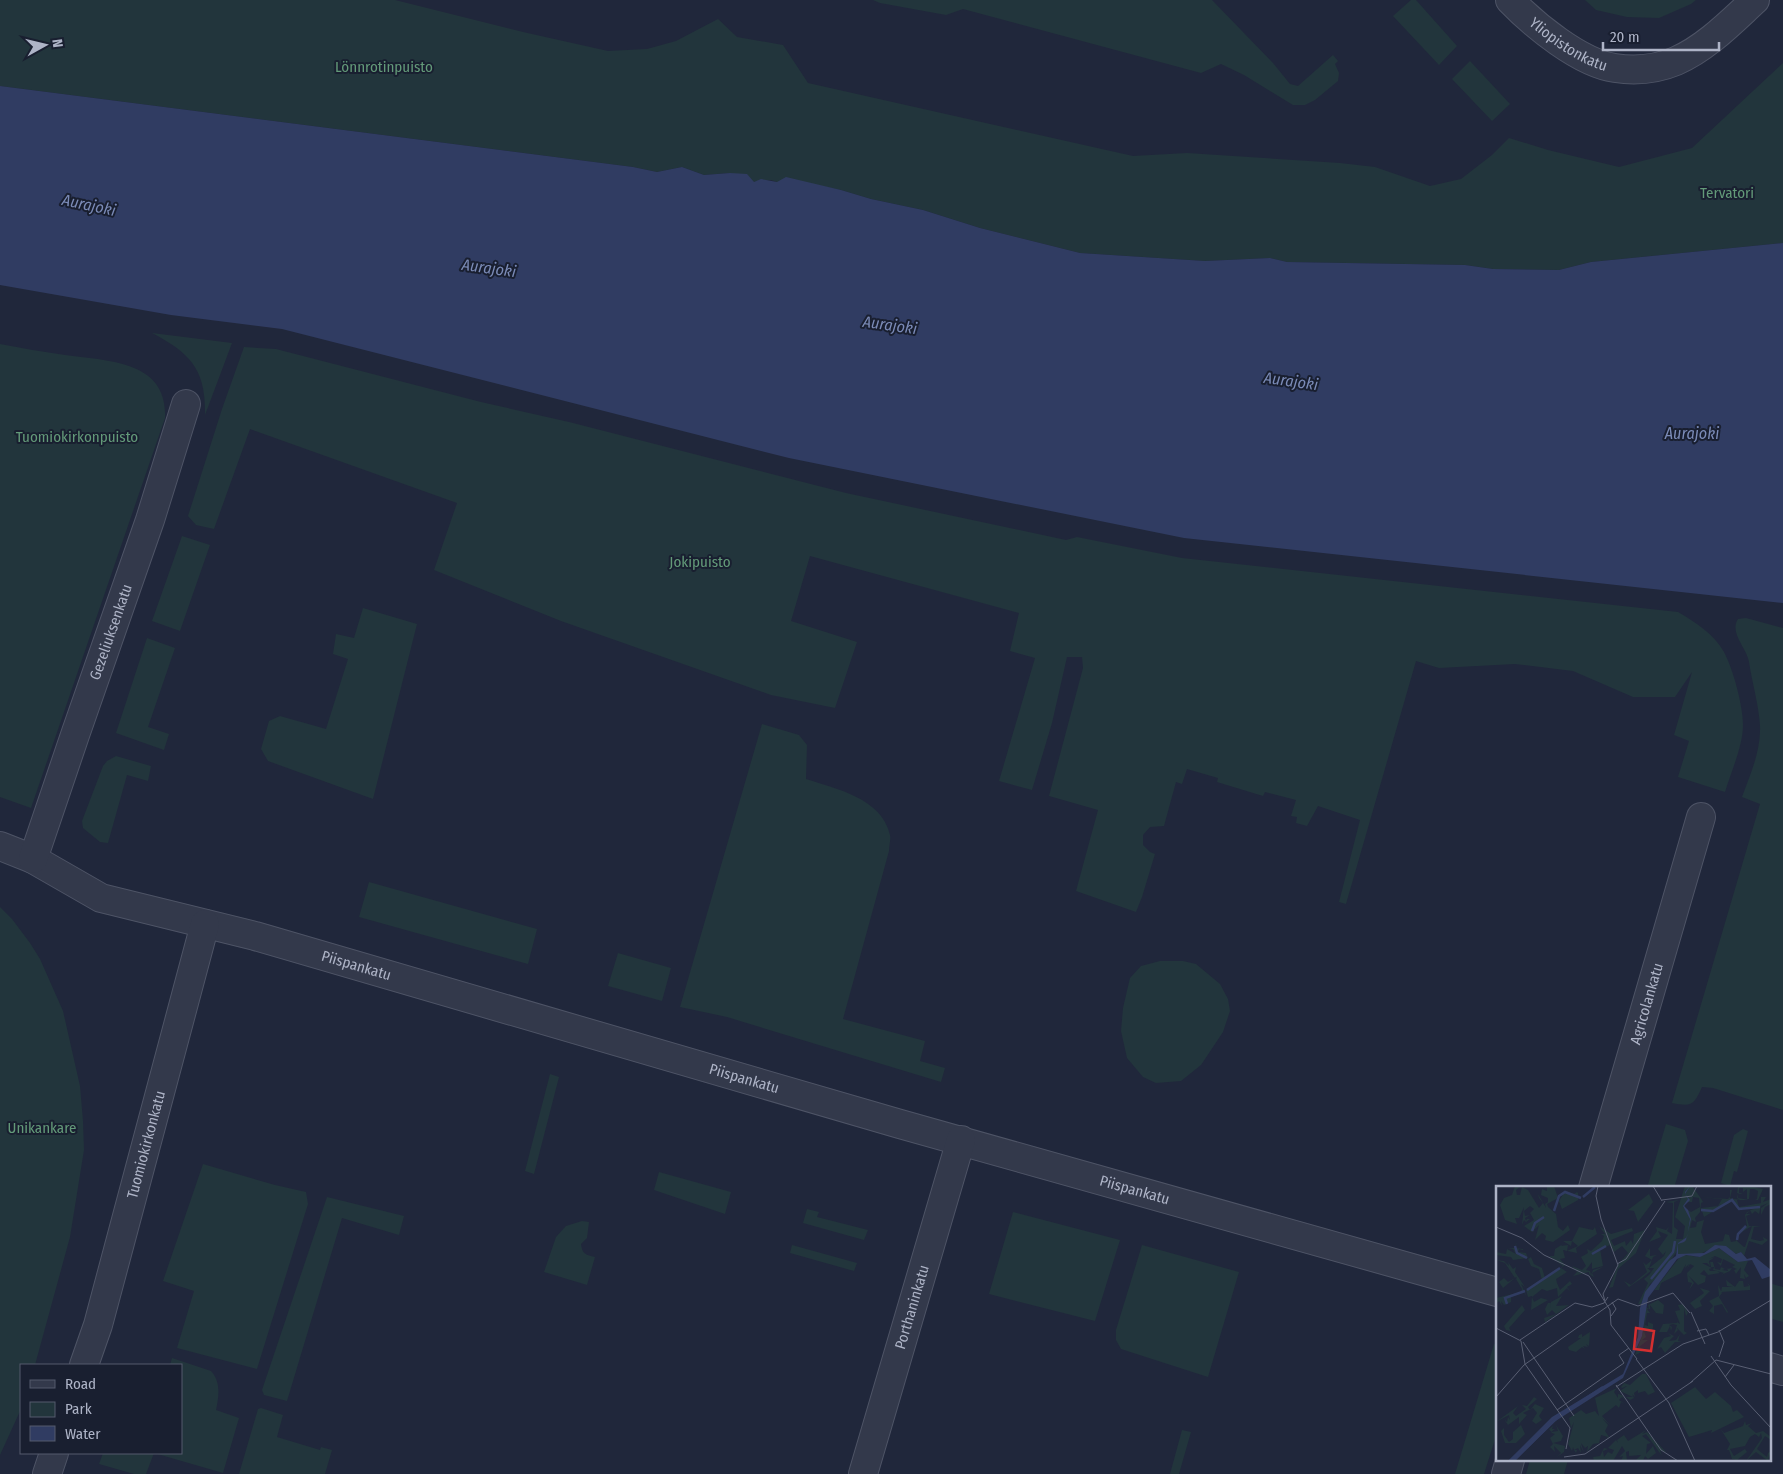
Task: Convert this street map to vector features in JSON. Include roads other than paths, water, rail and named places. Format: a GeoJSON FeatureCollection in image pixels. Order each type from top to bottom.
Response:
{"type":"FeatureCollection","features":[{"type":"Feature","properties":{"kind":"street","name":"Yliopistonkatu"},"geometry":{"type":"LineString","coordinates":[[1510,0],[1537,26],[1574,51],[1614,68],[1636,70],[1675,61],[1691,53],[1730,23],[1755,0]]}},
{"type":"Feature","properties":{"kind":"street","name":"Gezeliuksenkatu"},"geometry":{"type":"LineString","coordinates":[[33,859],[150,520],[186,404]]}},
{"type":"Feature","properties":{"kind":"street","name":"Agricolankatu"},"geometry":{"type":"LineString","coordinates":[[1594,1186],[1701,818]]}},
{"type":"Feature","properties":{"kind":"street","name":"Piispankatu"},"geometry":{"type":"LineString","coordinates":[[0,846],[33,859],[101,898],[338,960],[1496,1292]]}},
{"type":"Feature","properties":{"kind":"street","name":"Tuomiokirkonkatu"},"geometry":{"type":"LineString","coordinates":[[84,1364],[98,1325],[205,924]]}},
{"type":"Feature","properties":{"kind":"street","name":"Porthaninkatu"},"geometry":{"type":"LineString","coordinates":[[863,1474],[962,1140]]}},
{"type":"Feature","properties":{"kind":"street"},"geometry":{"type":"LineString","coordinates":[[1770,1367],[1783,1371]]}},
{"type":"Feature","properties":{"kind":"street"},"geometry":{"type":"LineString","coordinates":[[47,1474],[54,1454]]}},
{"type":"Feature","properties":{"kind":"water","name":"Aurajoki"},"geometry":{"type":"Polygon","coordinates":[[[0,86],[633,167],[657,172],[682,167],[704,175],[747,174],[754,182],[761,179],[777,182],[786,177],[923,210],[980,228],[1080,253],[1205,261],[1270,258],[1287,262],[1465,265],[1493,269],[1559,270],[1591,262],[1783,243],[1783,603],[1184,538],[789,458],[282,329],[171,315],[0,285],[0,86]]]}},
{"type":"Feature","properties":{"kind":"park label","name":"Lönnrotinpuisto"},"geometry":{"type":"Point","coordinates":[384,67]}},
{"type":"Feature","properties":{"kind":"park label","name":"Tervatori"},"geometry":{"type":"Point","coordinates":[1727,193]}},
{"type":"Feature","properties":{"kind":"park label","name":"Tuomiokirkonpuisto"},"geometry":{"type":"Point","coordinates":[77,437]}},
{"type":"Feature","properties":{"kind":"park label","name":"Jokipuisto"},"geometry":{"type":"Point","coordinates":[700,562]}},
{"type":"Feature","properties":{"kind":"park label","name":"Unikankare"},"geometry":{"type":"Point","coordinates":[42,1128]}}]}
